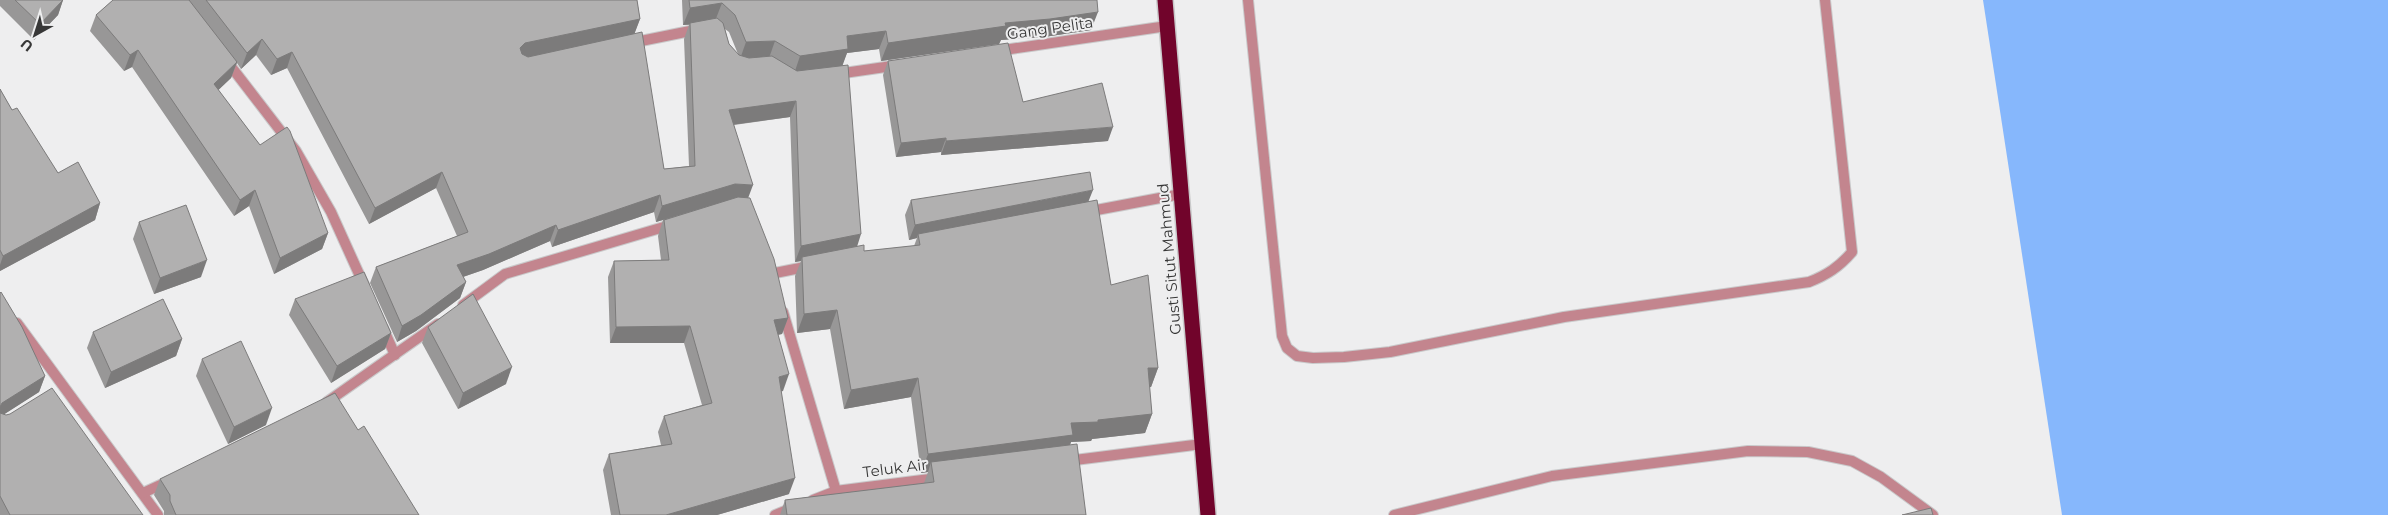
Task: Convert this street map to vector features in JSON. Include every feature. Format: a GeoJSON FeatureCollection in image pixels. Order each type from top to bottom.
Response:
{"type":"FeatureCollection","features":[{"type":"Feature","properties":{"kind":"highway","name":"Gusti Situt Mahmud"},"geometry":{"type":"LineString","coordinates":[[1165,0],[1208,515]]}},
{"type":"Feature","properties":{"kind":"street"},"geometry":{"type":"LineString","coordinates":[[1248,0],[1282,336],[1287,348],[1297,356],[1313,358],[1390,352],[1564,317],[1809,282],[1828,274],[1852,252],[1825,0]]}},
{"type":"Feature","properties":{"kind":"street","name":"Gang Pelita"},"geometry":{"type":"LineString","coordinates":[[990,52],[1167,26]]}},
{"type":"Feature","properties":{"kind":"street"},"geometry":{"type":"LineString","coordinates":[[617,45],[712,27]]}},
{"type":"Feature","properties":{"kind":"street"},"geometry":{"type":"LineString","coordinates":[[220,53],[296,150],[331,212],[368,294]]}},
{"type":"Feature","properties":{"kind":"street"},"geometry":{"type":"LineString","coordinates":[[822,76],[911,63]]}},
{"type":"Feature","properties":{"kind":"street"},"geometry":{"type":"LineString","coordinates":[[1075,215],[1181,194]]}},
{"type":"Feature","properties":{"kind":"street"},"geometry":{"type":"LineString","coordinates":[[318,407],[339,402],[395,355],[505,274],[684,221]]}},
{"type":"Feature","properties":{"kind":"street"},"geometry":{"type":"LineString","coordinates":[[775,273],[824,264]]}},
{"type":"Feature","properties":{"kind":"street"},"geometry":{"type":"LineString","coordinates":[[781,301],[790,339],[836,491]]}},
{"type":"Feature","properties":{"kind":"street"},"geometry":{"type":"LineString","coordinates":[[12,316],[59,388],[143,493],[158,515]]}},
{"type":"Feature","properties":{"kind":"street"},"geometry":{"type":"LineString","coordinates":[[380,320],[395,355]]}},
{"type":"Feature","properties":{"kind":"street"},"geometry":{"type":"LineString","coordinates":[[1054,463],[1202,444]]}},
{"type":"Feature","properties":{"kind":"street"},"geometry":{"type":"LineString","coordinates":[[1394,515],[1552,476],[1748,451],[1808,452],[1852,461],[1881,477],[1934,515]]}},
{"type":"Feature","properties":{"kind":"street"},"geometry":{"type":"LineString","coordinates":[[143,493],[178,476]]}},
{"type":"Feature","properties":{"kind":"street","name":"Teluk Air"},"geometry":{"type":"LineString","coordinates":[[774,515],[836,491],[945,477]]}},
{"type":"Feature","properties":{"kind":"water"},"geometry":{"type":"Polygon","coordinates":[[[1983,0],[2388,0],[2388,515],[2062,515],[1983,0]]]}},
{"type":"Feature","properties":{"kind":"building"},"geometry":{"type":"Polygon","coordinates":[[[15,0],[63,0],[40,24],[15,0]]]}},
{"type":"Feature","properties":{"kind":"building"},"geometry":{"type":"Polygon","coordinates":[[[113,0],[189,0],[237,62],[214,84],[260,145],[287,127],[328,233],[280,258],[255,190],[240,200],[138,50],[130,55],[96,15],[113,0]]]}},
{"type":"Feature","properties":{"kind":"building"},"geometry":{"type":"Polygon","coordinates":[[[206,0],[637,0],[640,19],[525,43],[520,48],[522,54],[528,57],[642,32],[664,169],[695,166],[690,23],[717,18],[723,23],[729,44],[739,55],[749,58],[772,56],[797,71],[848,65],[861,234],[801,246],[796,101],[729,110],[753,185],[735,184],[662,206],[660,195],[558,230],[556,225],[489,254],[457,265],[466,282],[421,315],[402,326],[376,267],[468,232],[442,172],[375,208],[292,52],[277,59],[262,39],[247,53],[206,0]]]}},
{"type":"Feature","properties":{"kind":"building"},"geometry":{"type":"Polygon","coordinates":[[[689,0],[1097,0],[1098,12],[1005,23],[1006,26],[888,43],[886,31],[847,36],[848,49],[800,56],[775,41],[746,42],[735,15],[722,3],[690,8],[689,0]]]}},
{"type":"Feature","properties":{"kind":"building"},"geometry":{"type":"Polygon","coordinates":[[[1008,43],[1023,102],[1102,83],[1113,127],[946,141],[946,138],[901,143],[888,61],[1008,43]]]}},
{"type":"Feature","properties":{"kind":"building"},"geometry":{"type":"Polygon","coordinates":[[[0,89],[12,110],[17,108],[58,173],[78,162],[100,203],[3,256],[0,250],[0,89]]]}},
{"type":"Feature","properties":{"kind":"building"},"geometry":{"type":"Polygon","coordinates":[[[1090,172],[1093,190],[915,225],[911,200],[1090,172]]]}},
{"type":"Feature","properties":{"kind":"building"},"geometry":{"type":"Polygon","coordinates":[[[738,197],[750,198],[774,259],[788,318],[774,320],[789,374],[779,377],[795,478],[666,515],[620,515],[609,454],[672,444],[664,416],[712,403],[690,326],[616,327],[614,261],[669,260],[664,220],[738,197]]]}},
{"type":"Feature","properties":{"kind":"building"},"geometry":{"type":"Polygon","coordinates":[[[1097,200],[1111,285],[1148,275],[1158,368],[1148,368],[1152,414],[1098,420],[1098,422],[1071,423],[1073,435],[928,454],[918,378],[851,390],[837,310],[804,314],[802,257],[864,245],[864,251],[920,245],[918,234],[1097,200]]]}},
{"type":"Feature","properties":{"kind":"building"},"geometry":{"type":"Polygon","coordinates":[[[186,205],[207,260],[160,278],[139,222],[186,205]]]}},
{"type":"Feature","properties":{"kind":"building"},"geometry":{"type":"Polygon","coordinates":[[[364,272],[391,333],[337,366],[295,299],[364,272]]]}},
{"type":"Feature","properties":{"kind":"building"},"geometry":{"type":"Polygon","coordinates":[[[0,293],[22,327],[45,376],[2,403],[0,407],[0,293]]]}},
{"type":"Feature","properties":{"kind":"building"},"geometry":{"type":"Polygon","coordinates":[[[473,294],[512,367],[463,393],[428,327],[473,294]]]}},
{"type":"Feature","properties":{"kind":"building"},"geometry":{"type":"Polygon","coordinates":[[[163,299],[182,339],[111,372],[93,332],[163,299]]]}},
{"type":"Feature","properties":{"kind":"building"},"geometry":{"type":"Polygon","coordinates":[[[241,341],[272,408],[234,427],[202,359],[241,341]]]}},
{"type":"Feature","properties":{"kind":"building"},"geometry":{"type":"Polygon","coordinates":[[[52,388],[143,515],[10,515],[0,496],[0,413],[10,414],[52,388]]]}},
{"type":"Feature","properties":{"kind":"building"},"geometry":{"type":"Polygon","coordinates":[[[335,393],[358,430],[364,426],[419,515],[176,515],[170,501],[170,495],[160,479],[335,393]]]}},
{"type":"Feature","properties":{"kind":"building"},"geometry":{"type":"Polygon","coordinates":[[[1077,444],[1086,515],[787,515],[785,500],[934,482],[931,462],[1077,444]]]}},
{"type":"Feature","properties":{"kind":"building"},"geometry":{"type":"Polygon","coordinates":[[[1931,508],[1933,515],[1902,515],[1931,508]]]}}]}
